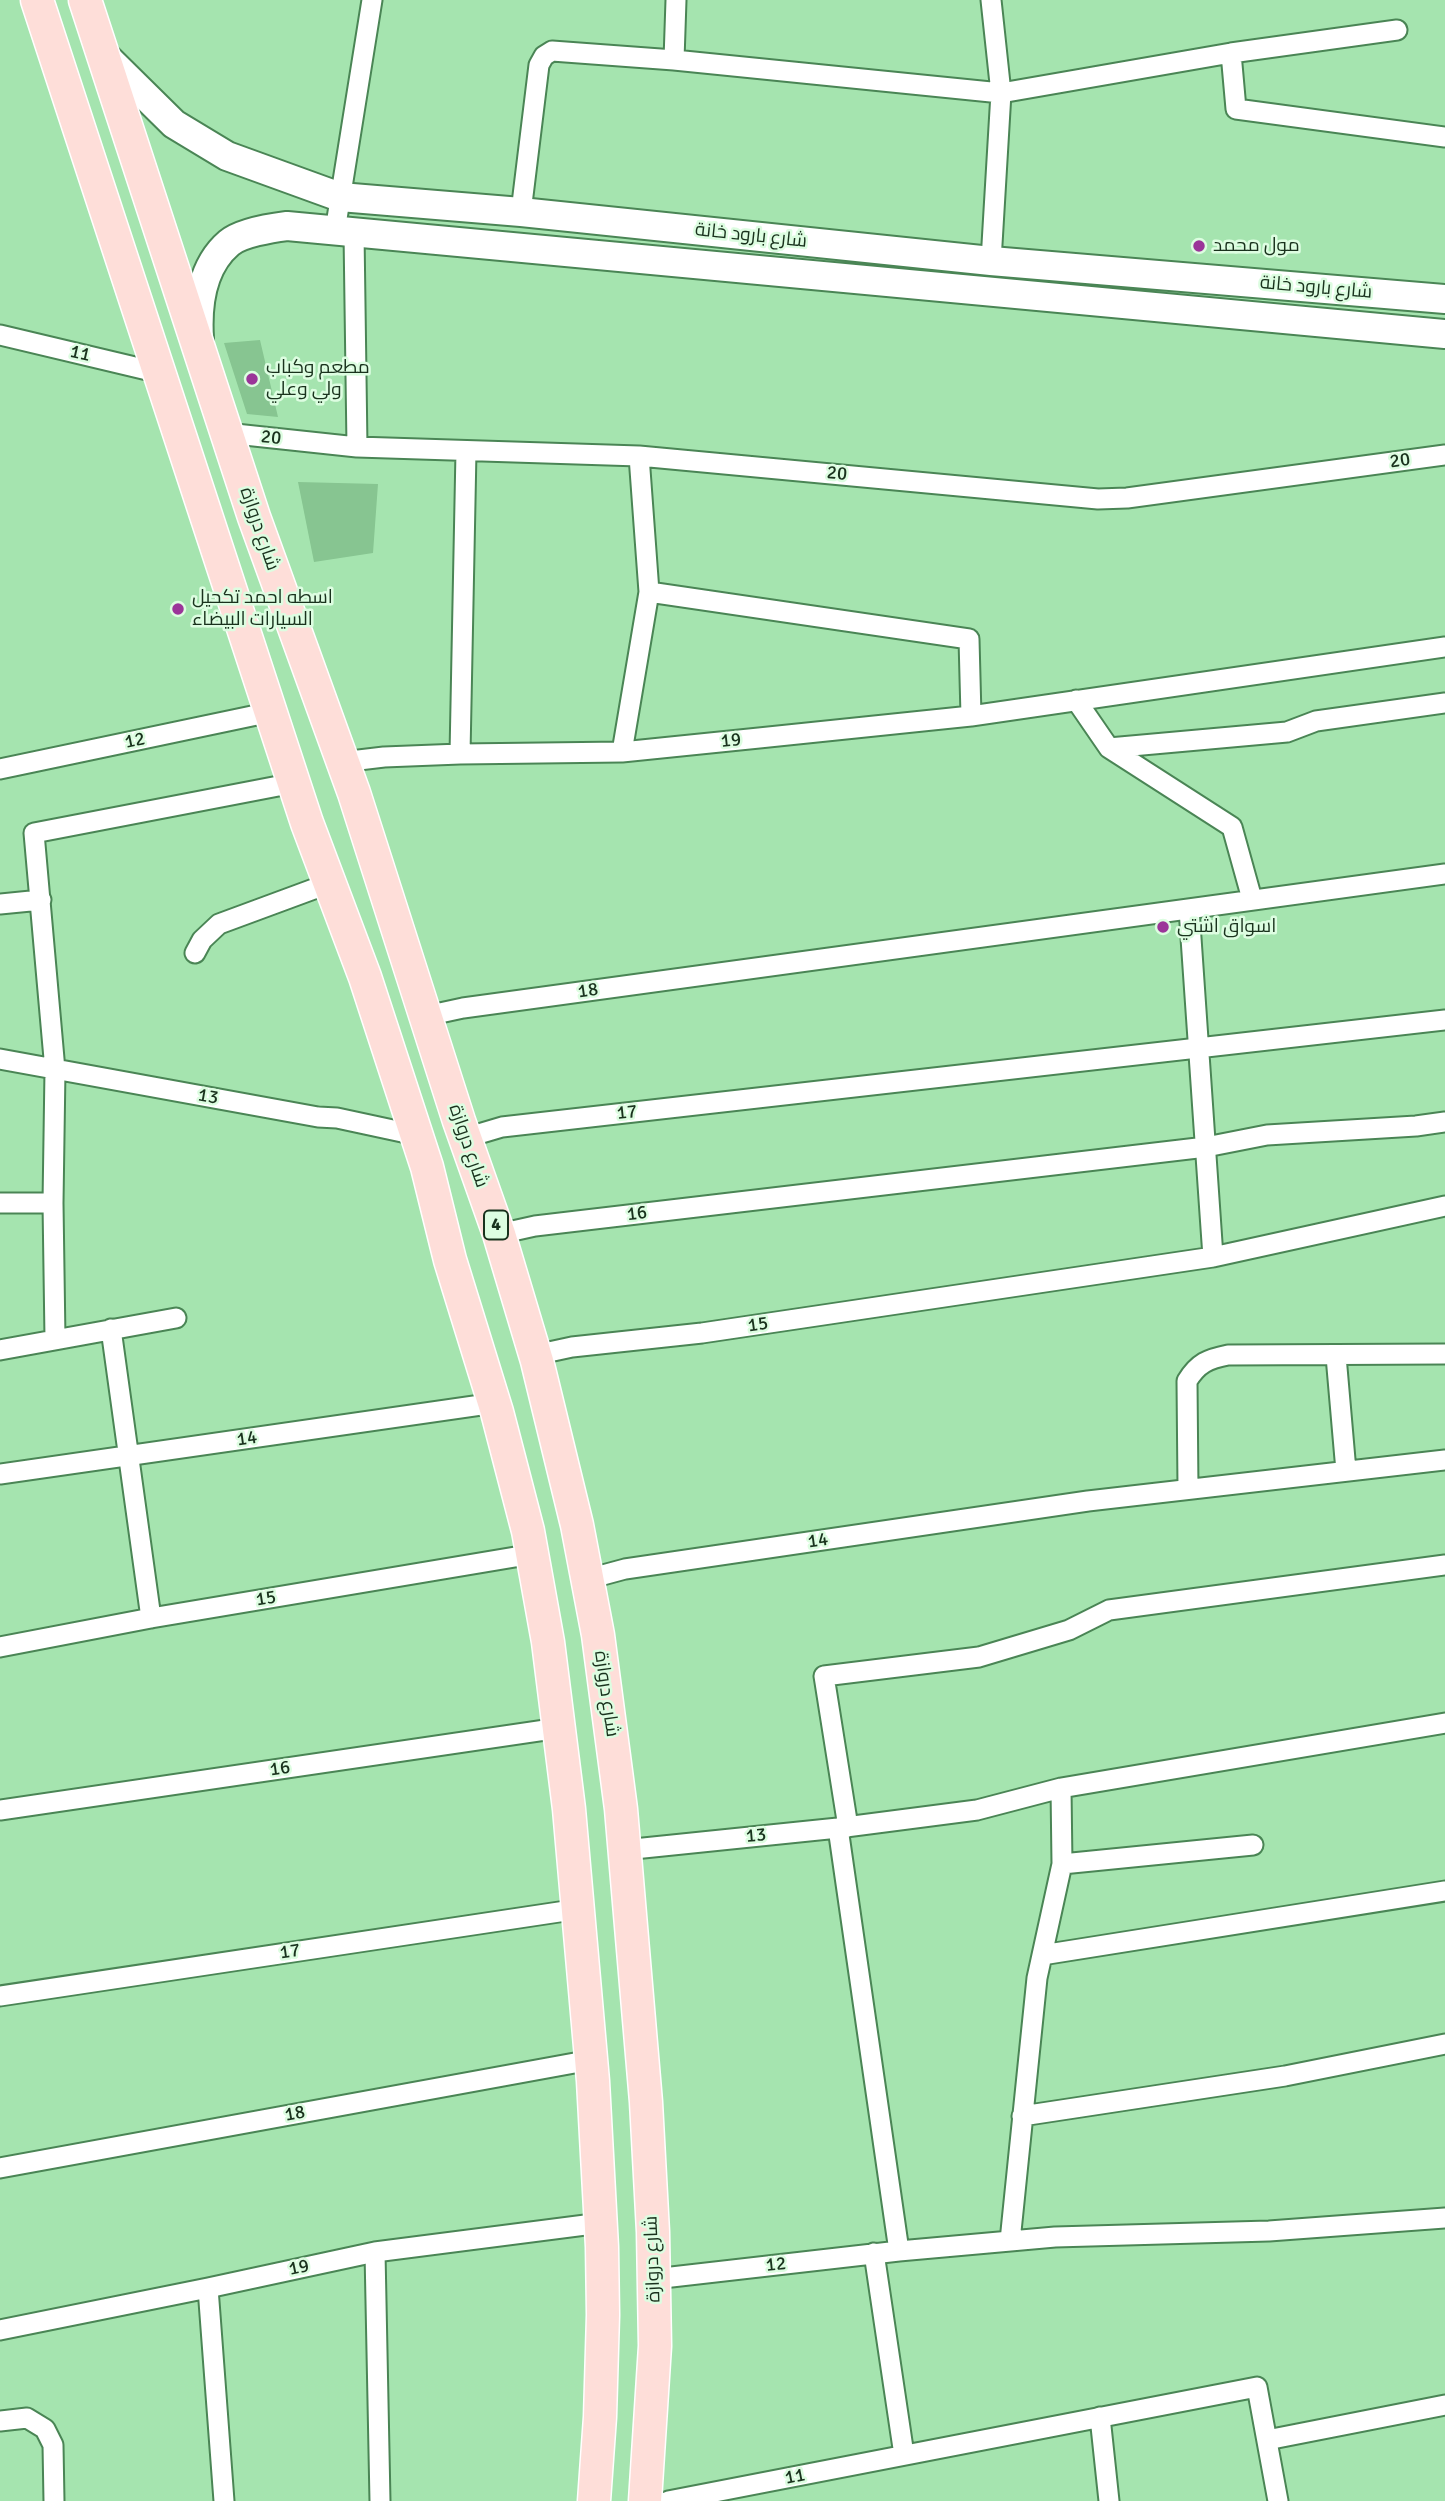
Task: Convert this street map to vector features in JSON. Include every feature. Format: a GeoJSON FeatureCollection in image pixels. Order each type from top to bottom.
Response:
{"type":"FeatureCollection","features":[{"type":"Feature","properties":{"kind":"main road"},"geometry":{"type":"LineString","coordinates":[[37,0],[294,783],[365,976],[427,1167],[450,1261],[495,1403],[533,1554],[564,1765],[591,2060],[601,2222],[603,2315],[594,2501]]}},
{"type":"Feature","properties":{"kind":"main road","name":"شارع دروازة"},"geometry":{"type":"LineString","coordinates":[[85,0],[226,433],[342,762],[465,1139],[499,1234],[535,1355],[588,1578],[614,1758],[646,2102],[654,2279],[652,2407],[645,2501]]}},
{"type":"Feature","properties":{"kind":"main road","name":"شارع بارود خانة"},"geometry":{"type":"LineString","coordinates":[[102,53],[184,131],[227,156],[340,197],[521,212],[990,261],[1445,299]]}},
{"type":"Feature","properties":{"kind":"main road","name":"شارع بارود خانة"},"geometry":{"type":"LineString","coordinates":[[200,355],[197,316],[202,287],[214,262],[230,241],[265,229],[286,226],[1445,334]]}},
{"type":"Feature","properties":{"kind":"main road"},"geometry":{"type":"LineString","coordinates":[[564,1765],[614,1758]]}},
{"type":"Feature","properties":{"kind":"street"},"geometry":{"type":"LineString","coordinates":[[357,447],[340,197],[372,0]]}},
{"type":"Feature","properties":{"kind":"street"},"geometry":{"type":"LineString","coordinates":[[674,60],[676,0]]}},
{"type":"Feature","properties":{"kind":"street"},"geometry":{"type":"LineString","coordinates":[[990,261],[1001,93],[991,0]]}},
{"type":"Feature","properties":{"kind":"street"},"geometry":{"type":"LineString","coordinates":[[521,212],[539,65],[544,55],[552,51],[674,60],[1001,93],[1231,53],[1397,30]]}},
{"type":"Feature","properties":{"kind":"street"},"geometry":{"type":"LineString","coordinates":[[1231,53],[1236,109],[1445,137]]}},
{"type":"Feature","properties":{"kind":"street","name":"11"},"geometry":{"type":"LineString","coordinates":[[0,335],[160,373]]}},
{"type":"Feature","properties":{"kind":"street","name":"20"},"geometry":{"type":"LineString","coordinates":[[226,433],[357,447],[639,456],[1098,499],[1127,498],[1445,455]]}},
{"type":"Feature","properties":{"kind":"street"},"geometry":{"type":"LineString","coordinates":[[460,754],[466,451]]}},
{"type":"Feature","properties":{"kind":"street"},"geometry":{"type":"LineString","coordinates":[[622,752],[649,592],[639,456]]}},
{"type":"Feature","properties":{"kind":"street"},"geometry":{"type":"LineString","coordinates":[[649,592],[969,639],[971,716]]}},
{"type":"Feature","properties":{"kind":"street","name":"19"},"geometry":{"type":"LineString","coordinates":[[342,762],[384,757],[460,754],[622,752],[971,716],[1445,648]]}},
{"type":"Feature","properties":{"kind":"street"},"geometry":{"type":"LineString","coordinates":[[1076,700],[1109,748],[1232,827],[1252,899]]}},
{"type":"Feature","properties":{"kind":"street"},"geometry":{"type":"LineString","coordinates":[[1109,748],[1287,732],[1316,721],[1445,703]]}},
{"type":"Feature","properties":{"kind":"street","name":"12"},"geometry":{"type":"LineString","coordinates":[[0,769],[271,712]]}},
{"type":"Feature","properties":{"kind":"street"},"geometry":{"type":"LineString","coordinates":[[55,1339],[55,1070],[34,833],[294,783]]}},
{"type":"Feature","properties":{"kind":"street","name":"18"},"geometry":{"type":"LineString","coordinates":[[426,1016],[463,1008],[1445,874]]}},
{"type":"Feature","properties":{"kind":"street"},"geometry":{"type":"LineString","coordinates":[[195,953],[202,940],[219,924],[330,883]]}},
{"type":"Feature","properties":{"kind":"street"},"geometry":{"type":"LineString","coordinates":[[0,904],[41,900]]}},
{"type":"Feature","properties":{"kind":"street"},"geometry":{"type":"LineString","coordinates":[[1189,909],[1213,1257]]}},
{"type":"Feature","properties":{"kind":"street","name":"17"},"geometry":{"type":"LineString","coordinates":[[465,1139],[502,1127],[1445,1020]]}},
{"type":"Feature","properties":{"kind":"street","name":"13"},"geometry":{"type":"LineString","coordinates":[[0,1059],[318,1117],[337,1118],[416,1135]]}},
{"type":"Feature","properties":{"kind":"street","name":"16"},"geometry":{"type":"LineString","coordinates":[[499,1234],[535,1226],[1206,1147],[1267,1135],[1445,1122]]}},
{"type":"Feature","properties":{"kind":"street"},"geometry":{"type":"LineString","coordinates":[[0,1203],[53,1203]]}},
{"type":"Feature","properties":{"kind":"street","name":"15"},"geometry":{"type":"LineString","coordinates":[[535,1355],[572,1347],[702,1333],[1213,1257],[1445,1206]]}},
{"type":"Feature","properties":{"kind":"street"},"geometry":{"type":"LineString","coordinates":[[0,1350],[176,1318]]}},
{"type":"Feature","properties":{"kind":"street"},"geometry":{"type":"LineString","coordinates":[[111,1329],[151,1618]]}},
{"type":"Feature","properties":{"kind":"street"},"geometry":{"type":"LineString","coordinates":[[1188,1489],[1187,1381],[1195,1369],[1206,1360],[1228,1355],[1445,1354]]}},
{"type":"Feature","properties":{"kind":"street"},"geometry":{"type":"LineString","coordinates":[[1336,1356],[1346,1471]]}},
{"type":"Feature","properties":{"kind":"street","name":"14"},"geometry":{"type":"LineString","coordinates":[[0,1474],[495,1403]]}},
{"type":"Feature","properties":{"kind":"street","name":"14"},"geometry":{"type":"LineString","coordinates":[[588,1578],[625,1569],[1188,1489],[1445,1460]]}},
{"type":"Feature","properties":{"kind":"street","name":"15"},"geometry":{"type":"LineString","coordinates":[[0,1647],[151,1618],[533,1554]]}},
{"type":"Feature","properties":{"kind":"street"},"geometry":{"type":"LineString","coordinates":[[899,2251],[824,1676],[979,1657],[1069,1630],[1109,1610],[1445,1565]]}},
{"type":"Feature","properties":{"kind":"street","name":"13"},"geometry":{"type":"LineString","coordinates":[[624,1850],[843,1828],[977,1810],[1061,1788],[1445,1723]]}},
{"type":"Feature","properties":{"kind":"street","name":"16"},"geometry":{"type":"LineString","coordinates":[[0,1811],[559,1728]]}},
{"type":"Feature","properties":{"kind":"street"},"geometry":{"type":"LineString","coordinates":[[1010,2241],[1037,1978],[1062,1864],[1061,1788]]}},
{"type":"Feature","properties":{"kind":"street"},"geometry":{"type":"LineString","coordinates":[[1062,1864],[1253,1845]]}},
{"type":"Feature","properties":{"kind":"street"},"geometry":{"type":"LineString","coordinates":[[1042,1955],[1445,1891]]}},
{"type":"Feature","properties":{"kind":"street","name":"17"},"geometry":{"type":"LineString","coordinates":[[0,1996],[579,1909]]}},
{"type":"Feature","properties":{"kind":"street"},"geometry":{"type":"LineString","coordinates":[[1022,2116],[1286,2076],[1445,2044]]}},
{"type":"Feature","properties":{"kind":"street","name":"18"},"geometry":{"type":"LineString","coordinates":[[0,2168],[591,2060]]}},
{"type":"Feature","properties":{"kind":"street","name":"12"},"geometry":{"type":"LineString","coordinates":[[654,2279],[874,2253],[1055,2236],[1269,2231],[1445,2218]]}},
{"type":"Feature","properties":{"kind":"street","name":"19"},"geometry":{"type":"LineString","coordinates":[[0,2330],[375,2252],[601,2222]]}},
{"type":"Feature","properties":{"kind":"street"},"geometry":{"type":"LineString","coordinates":[[375,2252],[380,2501]]}},
{"type":"Feature","properties":{"kind":"street"},"geometry":{"type":"LineString","coordinates":[[874,2253],[904,2455]]}},
{"type":"Feature","properties":{"kind":"street"},"geometry":{"type":"LineString","coordinates":[[208,2288],[224,2501]]}},
{"type":"Feature","properties":{"kind":"street","name":"11"},"geometry":{"type":"LineString","coordinates":[[675,2500],[1256,2387],[1267,2440]]}},
{"type":"Feature","properties":{"kind":"street"},"geometry":{"type":"LineString","coordinates":[[1278,2501],[1267,2440],[1445,2404]]}},
{"type":"Feature","properties":{"kind":"street"},"geometry":{"type":"LineString","coordinates":[[1100,2417],[1109,2501]]}},
{"type":"Feature","properties":{"kind":"street"},"geometry":{"type":"LineString","coordinates":[[0,2421],[27,2418],[45,2429],[54,2445],[54,2501]]}},
{"type":"Feature","properties":{"kind":"building","name":"مطعم وكباب ولي وعلي"},"geometry":{"type":"Polygon","coordinates":[[[260,340],[278,417],[247,414],[224,343],[260,340]]]}},
{"type":"Feature","properties":{"kind":"building"},"geometry":{"type":"Polygon","coordinates":[[[298,482],[378,484],[373,553],[314,562],[298,482]]]}},
{"type":"Feature","properties":{"kind":"place","name":"مول محمد"},"geometry":{"type":"Point","coordinates":[1199,246]}},
{"type":"Feature","properties":{"kind":"place","name":"مطعم وكباب ولي وعلي"},"geometry":{"type":"Point","coordinates":[252,379]}},
{"type":"Feature","properties":{"kind":"place","name":"اسطه احمد تكحيل السيارات البيضاء"},"geometry":{"type":"Point","coordinates":[178,609]}},
{"type":"Feature","properties":{"kind":"place","name":"اسواق اشتي"},"geometry":{"type":"Point","coordinates":[1163,927]}}]}
